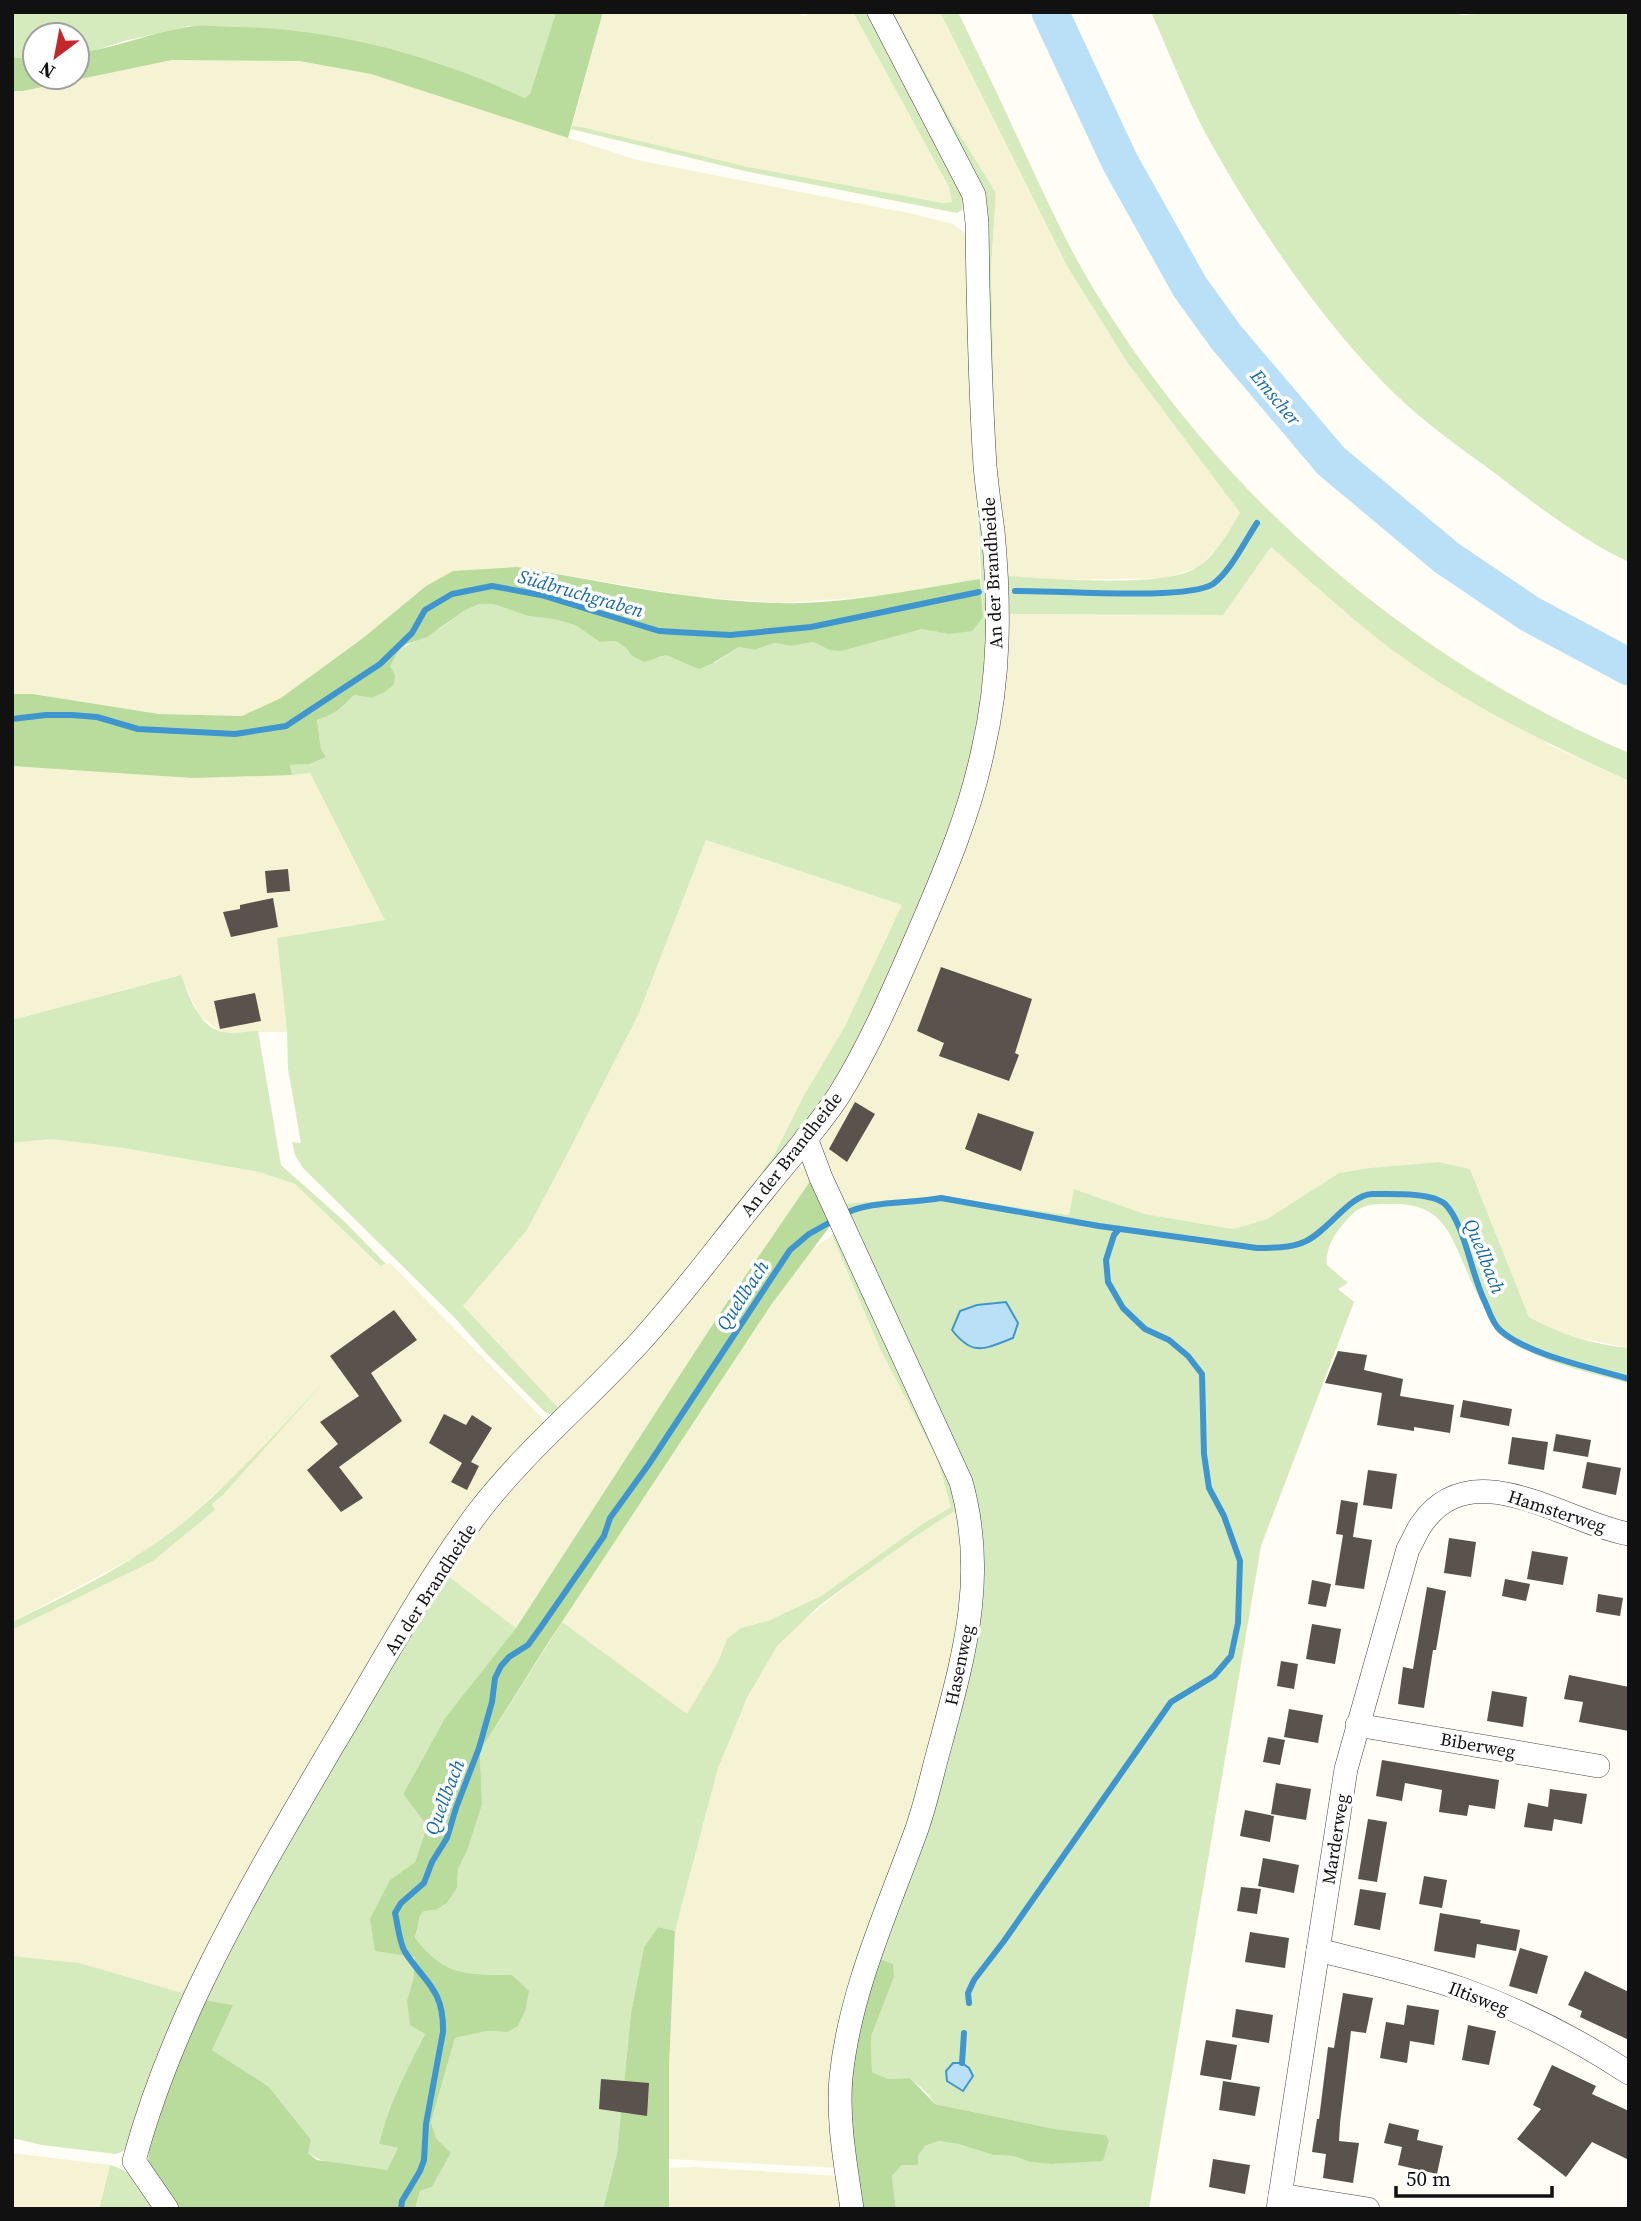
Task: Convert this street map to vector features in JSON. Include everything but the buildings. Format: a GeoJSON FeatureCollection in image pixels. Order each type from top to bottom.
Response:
{"type":"FeatureCollection","features":[{"type":"Feature","properties":{"kind":"street","name":"An der Brandheide"},"geometry":{"type":"LineString","coordinates":[[167,2209],[134,2161],[154,2092],[233,1921],[277,1840],[454,1548],[505,1480],[555,1427],[605,1380],[657,1323],[834,1101],[869,1043],[959,836],[983,754],[995,690],[998,637],[982,418],[974,195],[879,12]]}},
{"type":"Feature","properties":{"kind":"street","name":"Hasenweg"},"geometry":{"type":"LineString","coordinates":[[806,1139],[821,1178],[961,1482],[972,1538],[973,1601],[954,1695],[916,1831],[871,1949],[858,1988],[850,2025],[841,2078],[841,2131],[852,2209]]}},
{"type":"Feature","properties":{"kind":"street","name":"Hamsterweg"},"geometry":{"type":"LineString","coordinates":[[1445,1502],[1474,1490],[1507,1493],[1629,1534]]}},
{"type":"Feature","properties":{"kind":"street","name":"Marderweg"},"geometry":{"type":"LineString","coordinates":[[1368,2209],[1279,2202],[1346,1769],[1408,1549],[1422,1523],[1445,1502]]}},
{"type":"Feature","properties":{"kind":"street","name":"Biberweg"},"geometry":{"type":"LineString","coordinates":[[1357,1725],[1598,1766]]}},
{"type":"Feature","properties":{"kind":"street","name":"Iltisweg"},"geometry":{"type":"LineString","coordinates":[[1318,1950],[1463,1990],[1550,2027],[1629,2073]]}},
{"type":"Feature","properties":{"kind":"shaded area"},"geometry":{"type":"Polygon","coordinates":[[[603,12],[799,12],[803,16],[814,12],[853,12],[949,187],[952,202],[943,203],[748,167],[572,126],[603,12]]]}},
{"type":"Feature","properties":{"kind":"shaded area"},"geometry":{"type":"Polygon","coordinates":[[[893,12],[940,12],[1067,266],[1127,362],[1240,513],[1221,544],[1197,568],[1165,578],[1052,580],[1008,576],[995,452],[991,269],[996,193],[952,122],[893,12]]]}},
{"type":"Feature","properties":{"kind":"shaded area"},"geometry":{"type":"Polygon","coordinates":[[[172,60],[299,61],[371,74],[637,160],[953,224],[965,233],[980,579],[869,597],[780,603],[695,597],[518,567],[426,586],[363,638],[281,699],[242,716],[159,714],[34,694],[12,694],[12,91],[91,91],[91,77],[172,60]]]}},
{"type":"Feature","properties":{"kind":"shaded area"},"geometry":{"type":"Polygon","coordinates":[[[1271,547],[1399,655],[1552,746],[1629,781],[1629,1348],[1575,1337],[1529,1317],[1470,1169],[1439,1162],[1339,1173],[1267,1219],[1233,1229],[1145,1214],[1074,1189],[1069,1215],[940,1196],[843,1204],[817,1142],[1008,614],[1223,615],[1271,547]]]}},
{"type":"Feature","properties":{"kind":"shaded area"},"geometry":{"type":"Polygon","coordinates":[[[12,766],[292,775],[310,772],[386,920],[277,938],[287,1032],[222,1032],[200,1017],[180,975],[12,1020],[12,766]]]}},
{"type":"Feature","properties":{"kind":"shaded area"},"geometry":{"type":"Polygon","coordinates":[[[706,840],[903,905],[845,1026],[803,1097],[774,1155],[728,1220],[626,1346],[560,1411],[462,1306],[527,1230],[570,1149],[639,1013],[706,840]]]}},
{"type":"Feature","properties":{"kind":"shaded area"},"geometry":{"type":"Polygon","coordinates":[[[51,1139],[124,1148],[259,1172],[295,1184],[379,1266],[390,1263],[551,1427],[376,1656],[264,1840],[182,1993],[80,1963],[12,1956],[12,1630],[153,1561],[215,1510],[212,1504],[222,1496],[222,1487],[190,1517],[142,1553],[12,1622],[12,1143],[51,1139]]]}},
{"type":"Feature","properties":{"kind":"shaded area"},"geometry":{"type":"Polygon","coordinates":[[[794,1164],[815,1174],[724,1307],[516,1628],[444,1573],[523,1477],[632,1367],[794,1164]]]}},
{"type":"Feature","properties":{"kind":"shaded area"},"geometry":{"type":"Polygon","coordinates":[[[832,1235],[880,1349],[937,1458],[951,1507],[821,1596],[770,1620],[741,1628],[727,1639],[718,1662],[687,1715],[562,1622],[771,1305],[809,1252],[832,1235]]]}},
{"type":"Feature","properties":{"kind":"shaded area"},"geometry":{"type":"Polygon","coordinates":[[[962,1506],[966,1599],[839,2168],[669,2159],[669,2067],[675,1931],[718,1768],[732,1730],[761,1671],[777,1646],[797,1626],[854,1580],[962,1506]]]}},
{"type":"Feature","properties":{"kind":"shaded area"},"geometry":{"type":"Polygon","coordinates":[[[12,2153],[110,2165],[99,2209],[12,2209],[12,2153]]]}},
{"type":"Feature","properties":{"kind":"shaded area"},"geometry":{"type":"Polygon","coordinates":[[[695,2167],[840,2176],[847,2209],[669,2209],[670,2168],[695,2167]]]}},
{"type":"Feature","properties":{"kind":"green space"},"geometry":{"type":"Polygon","coordinates":[[[12,12],[556,12],[530,95],[525,98],[432,61],[189,26],[91,51],[91,21],[21,21],[21,58],[12,58],[12,12]]]}},
{"type":"Feature","properties":{"kind":"green space"},"geometry":{"type":"Polygon","coordinates":[[[556,12],[603,12],[568,138],[371,74],[299,61],[172,60],[91,77],[91,50],[193,26],[277,29],[314,33],[386,48],[456,70],[525,98],[530,94],[556,12]]]}},
{"type":"Feature","properties":{"kind":"green space"},"geometry":{"type":"Polygon","coordinates":[[[853,12],[870,12],[964,199],[962,210],[957,213],[749,172],[571,129],[572,126],[581,127],[748,167],[943,203],[952,202],[949,187],[853,12]]]}},
{"type":"Feature","properties":{"kind":"green space"},"geometry":{"type":"Polygon","coordinates":[[[886,12],[893,12],[952,122],[996,193],[991,269],[995,452],[1008,576],[1105,581],[1181,574],[1196,568],[1210,557],[1240,513],[1127,362],[1067,266],[940,12],[958,12],[1082,269],[1143,363],[1198,434],[1259,501],[1325,562],[1395,619],[1470,670],[1548,714],[1629,753],[1629,781],[1510,723],[1425,673],[1366,629],[1271,547],[1223,615],[1008,614],[1006,683],[982,792],[999,691],[980,187],[977,174],[886,12]]]}},
{"type":"Feature","properties":{"kind":"green space"},"geometry":{"type":"Polygon","coordinates":[[[1151,12],[1444,12],[1464,15],[1500,12],[1629,12],[1629,562],[1560,522],[1432,426],[1396,395],[1346,341],[1298,280],[1234,184],[1198,118],[1151,12]]]}},
{"type":"Feature","properties":{"kind":"green space"},"geometry":{"type":"Polygon","coordinates":[[[12,58],[21,58],[21,91],[12,91],[12,58]]]}},
{"type":"Feature","properties":{"kind":"green space"},"geometry":{"type":"Polygon","coordinates":[[[965,233],[969,240],[990,671],[958,824],[853,1061],[649,1324],[602,1370],[626,1346],[728,1220],[774,1155],[803,1097],[845,1026],[902,905],[706,840],[639,1013],[570,1149],[527,1230],[463,1306],[561,1411],[555,1416],[545,1412],[453,1316],[303,1168],[295,1155],[292,1142],[301,1143],[288,1069],[277,938],[385,920],[310,773],[292,775],[290,765],[310,764],[326,757],[321,749],[317,720],[337,711],[354,695],[371,698],[400,649],[479,604],[493,604],[528,616],[575,625],[600,642],[616,641],[631,655],[658,658],[666,655],[676,659],[715,663],[739,647],[754,650],[775,643],[791,646],[815,642],[829,650],[922,629],[930,628],[936,632],[983,617],[965,233]]]}},
{"type":"Feature","properties":{"kind":"green space"},"geometry":{"type":"Polygon","coordinates":[[[518,567],[680,595],[778,603],[854,599],[980,579],[983,617],[972,631],[949,634],[922,629],[841,651],[829,650],[814,642],[791,646],[775,643],[754,650],[739,647],[699,669],[666,655],[644,662],[631,655],[616,641],[600,642],[575,625],[528,616],[493,604],[479,604],[464,611],[427,637],[400,649],[390,666],[395,675],[394,684],[385,692],[371,698],[354,695],[346,704],[317,720],[321,749],[326,757],[310,764],[290,765],[292,775],[193,778],[12,766],[12,694],[33,694],[159,714],[242,716],[281,698],[363,638],[426,586],[453,571],[518,567]]]}},
{"type":"Feature","properties":{"kind":"green space"},"geometry":{"type":"Polygon","coordinates":[[[181,975],[191,1001],[207,1024],[228,1033],[258,1031],[281,1165],[345,1222],[386,1264],[380,1266],[295,1184],[259,1172],[124,1148],[51,1139],[12,1143],[12,1020],[181,975]]]}},
{"type":"Feature","properties":{"kind":"green space"},"geometry":{"type":"Polygon","coordinates":[[[1439,1162],[1470,1169],[1529,1317],[1577,1338],[1629,1348],[1629,1383],[1548,1360],[1500,1335],[1491,1322],[1447,1230],[1432,1213],[1408,1205],[1377,1204],[1360,1208],[1350,1216],[1331,1242],[1327,1265],[1348,1283],[1338,1289],[1354,1302],[1261,1546],[1149,2209],[896,2209],[892,2176],[902,2165],[918,2156],[925,2146],[939,2141],[993,2155],[1051,2164],[1082,2161],[1104,2135],[1055,2129],[935,2104],[910,2078],[888,2079],[872,2072],[871,2037],[894,1977],[877,1958],[979,1554],[843,1204],[940,1196],[1069,1215],[1074,1189],[1145,1214],[1233,1229],[1267,1219],[1339,1173],[1439,1162]]]}},
{"type":"Feature","properties":{"kind":"green space"},"geometry":{"type":"Polygon","coordinates":[[[815,1174],[842,1210],[771,1305],[480,1751],[482,1805],[467,1851],[458,1869],[457,1888],[447,1903],[436,1910],[424,1911],[420,1916],[415,1938],[426,1951],[447,1967],[469,1973],[512,1975],[529,1991],[525,2011],[518,2026],[507,2032],[487,2031],[455,2038],[431,2122],[436,2138],[451,2153],[432,2187],[420,2191],[415,2209],[172,2209],[148,2168],[150,2122],[202,2000],[233,2005],[212,2050],[268,2086],[311,2140],[308,2153],[317,2160],[387,2170],[398,2148],[379,2144],[387,2115],[425,2034],[410,2025],[407,2000],[413,1980],[415,1957],[375,1951],[370,1919],[390,1880],[415,1862],[427,1826],[403,1794],[445,1718],[516,1628],[724,1307],[815,1174]]]}},
{"type":"Feature","properties":{"kind":"green space"},"geometry":{"type":"Polygon","coordinates":[[[842,1228],[962,1506],[819,1606],[777,1646],[747,1698],[718,1768],[675,1931],[658,1927],[644,1947],[631,2013],[617,2153],[603,2209],[415,2209],[420,2191],[432,2187],[451,2153],[436,2138],[431,2122],[455,2038],[487,2031],[507,2032],[512,1975],[469,1973],[447,1967],[426,1951],[415,1938],[420,1916],[424,1911],[436,1910],[447,1903],[457,1888],[458,1869],[467,1851],[482,1805],[480,1751],[562,1622],[687,1714],[718,1662],[727,1639],[741,1628],[770,1620],[821,1596],[951,1507],[937,1458],[880,1349],[832,1235],[842,1228]]]}},
{"type":"Feature","properties":{"kind":"green space"},"geometry":{"type":"Polygon","coordinates":[[[326,1380],[212,1504],[215,1510],[153,1561],[12,1630],[12,1622],[105,1575],[171,1532],[226,1484],[326,1380]]]}},
{"type":"Feature","properties":{"kind":"green space"},"geometry":{"type":"Polygon","coordinates":[[[444,1573],[516,1628],[445,1718],[403,1794],[427,1826],[415,1862],[390,1880],[415,1956],[413,1980],[407,2000],[425,2034],[387,2115],[379,2144],[398,2148],[387,2171],[345,2166],[325,2161],[307,2152],[268,2086],[212,2050],[202,2000],[216,1969],[444,1573]]]}},
{"type":"Feature","properties":{"kind":"green space"},"geometry":{"type":"Polygon","coordinates":[[[376,1656],[262,1855],[131,2148],[116,2154],[42,2145],[12,2138],[12,1956],[80,1963],[182,1993],[264,1840],[376,1656]]]}},
{"type":"Feature","properties":{"kind":"green space"},"geometry":{"type":"Polygon","coordinates":[[[658,1927],[675,1931],[669,2067],[669,2209],[603,2209],[617,2153],[631,2013],[644,1947],[658,1927]]]}},
{"type":"Feature","properties":{"kind":"green space"},"geometry":{"type":"Polygon","coordinates":[[[877,1958],[893,1964],[894,1977],[871,2037],[872,2072],[888,2079],[910,2078],[935,2104],[1055,2129],[1105,2135],[1109,2140],[1103,2161],[1051,2164],[1030,2162],[939,2141],[925,2146],[918,2156],[918,2165],[902,2165],[892,2176],[896,2209],[859,2209],[847,2084],[877,1958]]]}},
{"type":"Feature","properties":{"kind":"green space"},"geometry":{"type":"Polygon","coordinates":[[[110,2165],[133,2177],[162,2209],[99,2209],[110,2165]]]}},
{"type":"Feature","properties":{"kind":"water"},"geometry":{"type":"Polygon","coordinates":[[[1006,1302],[1018,1323],[1013,1338],[980,1348],[966,1344],[952,1330],[960,1311],[977,1305],[1006,1302]]]}},
{"type":"Feature","properties":{"kind":"water"},"geometry":{"type":"Polygon","coordinates":[[[953,2063],[962,2063],[969,2068],[973,2076],[963,2091],[947,2081],[946,2071],[953,2063]]]}},
{"type":"Feature","properties":{"kind":"waterway","name":"Emscher"},"geometry":{"type":"LineString","coordinates":[[1050,12],[1120,162],[1190,287],[1226,337],[1331,461],[1447,558],[1530,614],[1629,667]]}},
{"type":"Feature","properties":{"kind":"waterway","name":"Südbruchgraben"},"geometry":{"type":"LineString","coordinates":[[1015,591],[1118,594],[1198,589],[1219,579],[1257,523]]}},
{"type":"Feature","properties":{"kind":"waterway","name":"Südbruchgraben"},"geometry":{"type":"LineString","coordinates":[[12,719],[72,715],[97,717],[138,729],[235,734],[286,726],[380,664],[412,633],[425,610],[452,594],[492,586],[541,595],[659,631],[730,635],[811,627],[979,592]]}},
{"type":"Feature","properties":{"kind":"waterway","name":"Quellbach"},"geometry":{"type":"LineString","coordinates":[[844,1214],[878,1204],[941,1198],[1099,1226],[1269,1248],[1304,1242],[1363,1196],[1400,1194],[1431,1197],[1445,1204],[1452,1212],[1463,1236],[1480,1291],[1493,1321],[1500,1330],[1526,1347],[1543,1354],[1629,1379]]}},
{"type":"Feature","properties":{"kind":"waterway","name":"Quellbach"},"geometry":{"type":"LineString","coordinates":[[401,2209],[402,2201],[424,2160],[426,2124],[443,2032],[437,1996],[405,1952],[395,1913],[401,1903],[424,1883],[432,1862],[447,1838],[479,1748],[492,1702],[495,1678],[509,1657],[528,1645],[604,1536],[610,1518],[649,1464],[790,1250],[809,1234],[834,1220]]}},
{"type":"Feature","properties":{"kind":"waterway"},"geometry":{"type":"LineString","coordinates":[[969,2003],[968,1993],[974,1980],[1171,1702],[1214,1676],[1231,1656],[1238,1623],[1240,1561],[1224,1516],[1209,1488],[1204,1454],[1202,1374],[1188,1356],[1169,1340],[1145,1329],[1123,1308],[1108,1282],[1106,1260],[1114,1235],[1119,1229]]}},
{"type":"Feature","properties":{"kind":"waterway"},"geometry":{"type":"LineString","coordinates":[[962,2063],[964,2033]]}}]}
